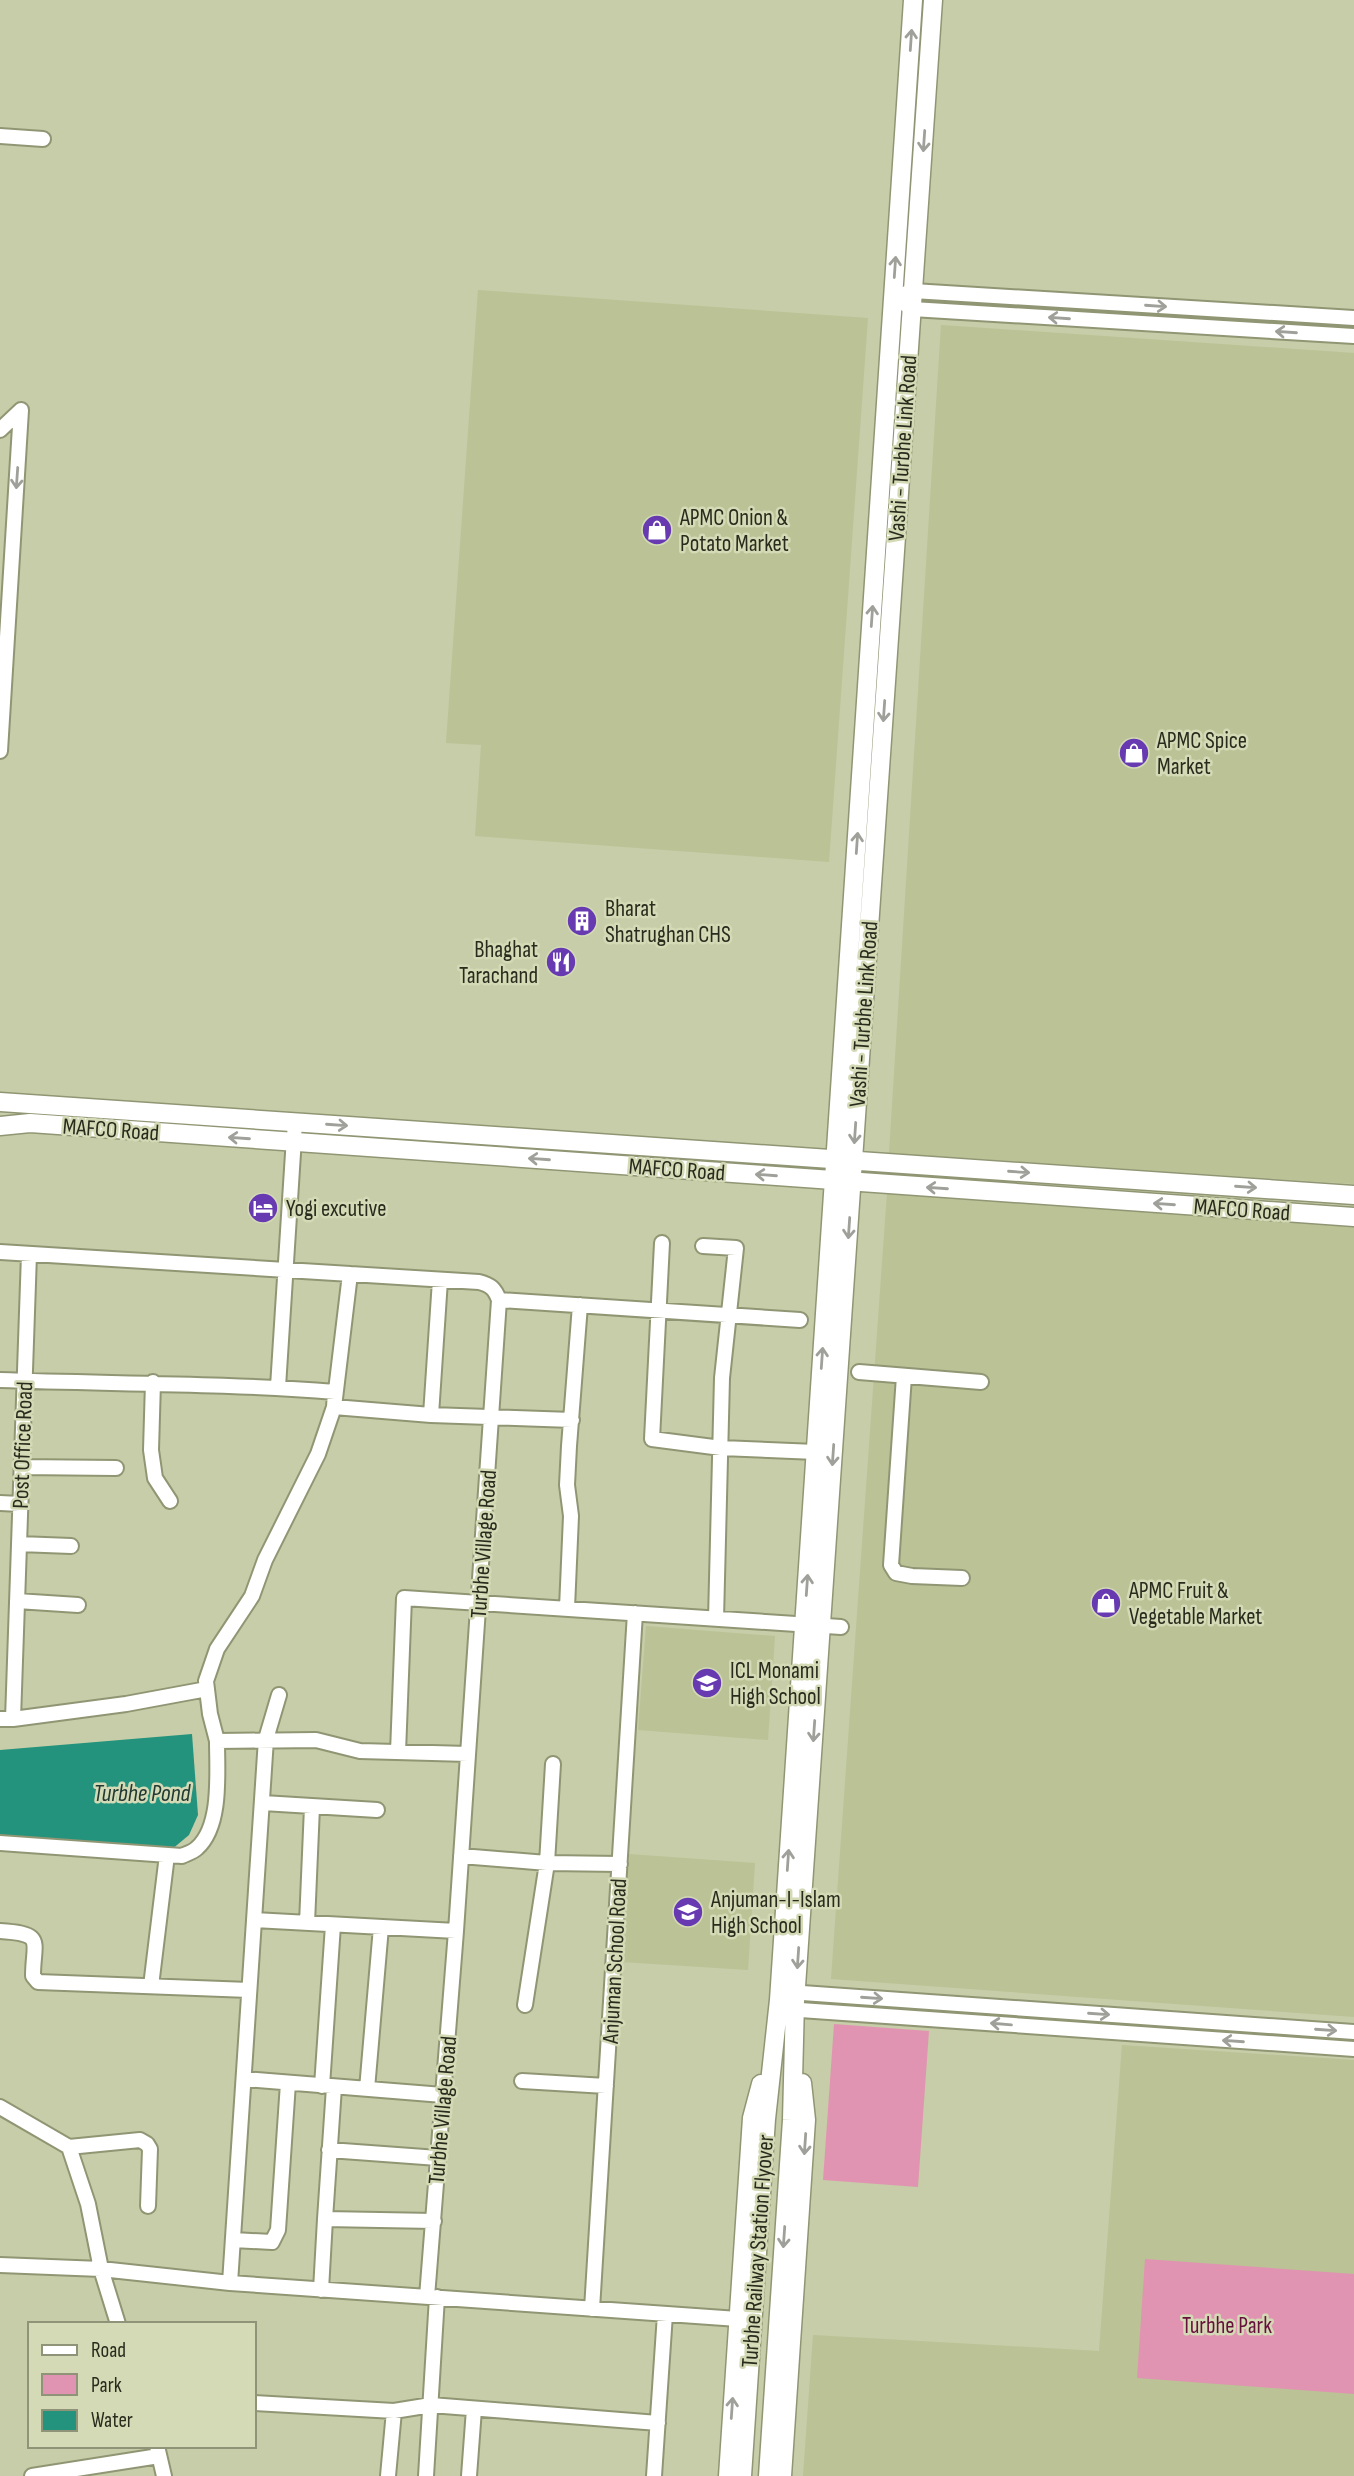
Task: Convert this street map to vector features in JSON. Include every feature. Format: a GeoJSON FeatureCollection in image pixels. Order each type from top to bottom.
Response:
{"type":"FeatureCollection","features":[{"type":"Feature","properties":{"kind":"main road","name":"Vashi - Turbhe Link Road"},"geometry":{"type":"LineString","coordinates":[[786,2009],[863,881],[893,298],[913,0]]}},
{"type":"Feature","properties":{"kind":"main road","name":"Vashi - Turbhe Link Road"},"geometry":{"type":"LineString","coordinates":[[863,881],[913,300],[933,0]]}},
{"type":"Feature","properties":{"kind":"main road","name":"MAFCO Road"},"geometry":{"type":"LineString","coordinates":[[0,1102],[1354,1195]]}},
{"type":"Feature","properties":{"kind":"main road","name":"MAFCO Road"},"geometry":{"type":"LineString","coordinates":[[0,1126],[30,1123],[1354,1217]]}},
{"type":"Feature","properties":{"kind":"main road","name":"Vashi - Turbhe Link Road"},"geometry":{"type":"LineString","coordinates":[[813,1625],[816,1452],[843,1181]]}},
{"type":"Feature","properties":{"kind":"main road","name":"Turbhe Railway Station Flyover"},"geometry":{"type":"LineString","coordinates":[[742,2476],[766,2119],[786,2009]]}},
{"type":"Feature","properties":{"kind":"main road","name":"Turbhe Railway Station Flyover"},"geometry":{"type":"LineString","coordinates":[[768,2476],[792,2120],[786,2009]]}},
{"type":"Feature","properties":{"kind":"main road"},"geometry":{"type":"LineString","coordinates":[[728,2476],[752,2118],[786,2009]]}},
{"type":"Feature","properties":{"kind":"main road"},"geometry":{"type":"LineString","coordinates":[[782,2476],[806,2120],[786,2009]]}},
{"type":"Feature","properties":{"kind":"street"},"geometry":{"type":"LineString","coordinates":[[0,136],[43,139]]}},
{"type":"Feature","properties":{"kind":"street"},"geometry":{"type":"LineString","coordinates":[[893,298],[1354,336]]}},
{"type":"Feature","properties":{"kind":"street"},"geometry":{"type":"LineString","coordinates":[[913,300],[1354,318]]}},
{"type":"Feature","properties":{"kind":"street"},"geometry":{"type":"LineString","coordinates":[[0,430],[21,410],[0,751]]}},
{"type":"Feature","properties":{"kind":"street"},"geometry":{"type":"LineString","coordinates":[[275,1140],[276,1121]]}},
{"type":"Feature","properties":{"kind":"street"},"geometry":{"type":"LineString","coordinates":[[278,1387],[295,1122]]}},
{"type":"Feature","properties":{"kind":"street"},"geometry":{"type":"LineString","coordinates":[[495,1156],[496,1136]]}},
{"type":"Feature","properties":{"kind":"street"},"geometry":{"type":"LineString","coordinates":[[662,1243],[652,1439],[721,1448],[816,1452]]}},
{"type":"Feature","properties":{"kind":"street"},"geometry":{"type":"LineString","coordinates":[[703,1246],[736,1248],[722,1378],[716,1619]]}},
{"type":"Feature","properties":{"kind":"street"},"geometry":{"type":"LineString","coordinates":[[0,1252],[440,1280],[489,1285],[496,1291],[499,1300],[800,1320]]}},
{"type":"Feature","properties":{"kind":"street","name":"Post Office Road"},"geometry":{"type":"LineString","coordinates":[[6,1719],[19,1544],[29,1254]]}},
{"type":"Feature","properties":{"kind":"street"},"geometry":{"type":"LineString","coordinates":[[0,1843],[182,1856],[197,1849],[206,1835],[215,1813],[218,1741],[206,1681],[217,1649],[252,1596],[265,1560],[318,1454],[334,1407],[350,1274]]}},
{"type":"Feature","properties":{"kind":"street"},"geometry":{"type":"LineString","coordinates":[[431,1415],[440,1280]]}},
{"type":"Feature","properties":{"kind":"street","name":"Turbhe Village Road"},"geometry":{"type":"LineString","coordinates":[[426,2476],[431,2406],[433,2221],[456,1931],[499,1300]]}},
{"type":"Feature","properties":{"kind":"street"},"geometry":{"type":"LineString","coordinates":[[567,1608],[571,1516],[567,1486],[580,1306]]}},
{"type":"Feature","properties":{"kind":"street"},"geometry":{"type":"LineString","coordinates":[[859,1373],[981,1382]]}},
{"type":"Feature","properties":{"kind":"street"},"geometry":{"type":"LineString","coordinates":[[904,1376],[891,1565],[896,1573],[912,1576],[962,1578]]}},
{"type":"Feature","properties":{"kind":"street"},"geometry":{"type":"LineString","coordinates":[[0,1380],[278,1387],[335,1392],[334,1407]]}},
{"type":"Feature","properties":{"kind":"street"},"geometry":{"type":"LineString","coordinates":[[153,1382],[151,1450],[155,1478],[170,1501]]}},
{"type":"Feature","properties":{"kind":"street"},"geometry":{"type":"LineString","coordinates":[[334,1407],[431,1415],[572,1420]]}},
{"type":"Feature","properties":{"kind":"street"},"geometry":{"type":"LineString","coordinates":[[21,1467],[116,1468]]}},
{"type":"Feature","properties":{"kind":"street"},"geometry":{"type":"LineString","coordinates":[[0,1503],[20,1504]]}},
{"type":"Feature","properties":{"kind":"street"},"geometry":{"type":"LineString","coordinates":[[19,1544],[71,1546]]}},
{"type":"Feature","properties":{"kind":"street"},"geometry":{"type":"LineString","coordinates":[[398,1752],[404,1598],[841,1627]]}},
{"type":"Feature","properties":{"kind":"street"},"geometry":{"type":"LineString","coordinates":[[16,1601],[78,1605]]}},
{"type":"Feature","properties":{"kind":"street","name":"Anjuman School Road"},"geometry":{"type":"LineString","coordinates":[[592,2309],[635,1613]]}},
{"type":"Feature","properties":{"kind":"street"},"geometry":{"type":"LineString","coordinates":[[6,1719],[126,1704],[207,1689]]}},
{"type":"Feature","properties":{"kind":"street"},"geometry":{"type":"LineString","coordinates":[[230,2283],[266,1739],[279,1695]]}},
{"type":"Feature","properties":{"kind":"street"},"geometry":{"type":"LineString","coordinates":[[218,1741],[316,1740],[360,1751],[468,1754]]}},
{"type":"Feature","properties":{"kind":"street"},"geometry":{"type":"LineString","coordinates":[[525,2005],[547,1863],[553,1764]]}},
{"type":"Feature","properties":{"kind":"street"},"geometry":{"type":"LineString","coordinates":[[262,1803],[377,1810]]}},
{"type":"Feature","properties":{"kind":"street"},"geometry":{"type":"LineString","coordinates":[[307,1923],[312,1807]]}},
{"type":"Feature","properties":{"kind":"street"},"geometry":{"type":"LineString","coordinates":[[151,1986],[167,1855]]}},
{"type":"Feature","properties":{"kind":"street"},"geometry":{"type":"LineString","coordinates":[[461,1856],[547,1863],[620,1864]]}},
{"type":"Feature","properties":{"kind":"street"},"geometry":{"type":"LineString","coordinates":[[254,1920],[456,1931]]}},
{"type":"Feature","properties":{"kind":"street"},"geometry":{"type":"LineString","coordinates":[[321,2290],[329,2150],[328,2086],[333,1925]]}},
{"type":"Feature","properties":{"kind":"street"},"geometry":{"type":"LineString","coordinates":[[367,2089],[381,1927]]}},
{"type":"Feature","properties":{"kind":"street"},"geometry":{"type":"LineString","coordinates":[[0,1931],[20,1932],[30,1937],[36,1946],[33,1976],[38,1982],[249,1990]]}},
{"type":"Feature","properties":{"kind":"street"},"geometry":{"type":"LineString","coordinates":[[786,2009],[1354,2032]]}},
{"type":"Feature","properties":{"kind":"street"},"geometry":{"type":"LineString","coordinates":[[786,2009],[1354,2049]]}},
{"type":"Feature","properties":{"kind":"street"},"geometry":{"type":"LineString","coordinates":[[244,2079],[443,2095]]}},
{"type":"Feature","properties":{"kind":"street"},"geometry":{"type":"LineString","coordinates":[[522,2081],[606,2086]]}},
{"type":"Feature","properties":{"kind":"street"},"geometry":{"type":"LineString","coordinates":[[233,2240],[272,2242],[278,2230],[288,2083]]}},
{"type":"Feature","properties":{"kind":"street"},"geometry":{"type":"LineString","coordinates":[[0,2107],[69,2147],[140,2140],[147,2144],[150,2149],[148,2206]]}},
{"type":"Feature","properties":{"kind":"street"},"geometry":{"type":"LineString","coordinates":[[69,2147],[88,2204],[101,2269],[117,2322]]}},
{"type":"Feature","properties":{"kind":"street"},"geometry":{"type":"LineString","coordinates":[[329,2150],[438,2158]]}},
{"type":"Feature","properties":{"kind":"street"},"geometry":{"type":"LineString","coordinates":[[325,2219],[433,2221]]}},
{"type":"Feature","properties":{"kind":"street"},"geometry":{"type":"LineString","coordinates":[[0,2265],[101,2269],[230,2283],[738,2319]]}},
{"type":"Feature","properties":{"kind":"street"},"geometry":{"type":"LineString","coordinates":[[654,2476],[665,2314]]}},
{"type":"Feature","properties":{"kind":"street"},"geometry":{"type":"LineString","coordinates":[[256,2403],[394,2411],[431,2406],[658,2423]]}},
{"type":"Feature","properties":{"kind":"street"},"geometry":{"type":"LineString","coordinates":[[469,2476],[474,2409]]}},
{"type":"Feature","properties":{"kind":"street"},"geometry":{"type":"LineString","coordinates":[[388,2476],[394,2411]]}},
{"type":"Feature","properties":{"kind":"street"},"geometry":{"type":"LineString","coordinates":[[32,2476],[158,2451],[164,2476]]}},
{"type":"Feature","properties":{"kind":"shaded area","name":"APMC Onion & Potato Market"},"geometry":{"type":"Polygon","coordinates":[[[478,290],[868,318],[829,862],[475,836],[481,745],[446,743],[478,290]]]}},
{"type":"Feature","properties":{"kind":"shaded area","name":"APMC Spice Market"},"geometry":{"type":"Polygon","coordinates":[[[941,325],[1354,353],[1354,1184],[889,1153],[941,325]]]}},
{"type":"Feature","properties":{"kind":"shaded area","name":"APMC Fruit & Vegetable Market"},"geometry":{"type":"Polygon","coordinates":[[[887,1193],[1354,1227],[1354,2017],[831,1979],[887,1193]]]}},
{"type":"Feature","properties":{"kind":"shaded area","name":"ICL Monami High School"},"geometry":{"type":"Polygon","coordinates":[[[646,1626],[775,1636],[768,1740],[638,1730],[646,1626]]]}},
{"type":"Feature","properties":{"kind":"shaded area","name":"Anjuman-I-Islam High School"},"geometry":{"type":"Polygon","coordinates":[[[629,1854],[755,1863],[748,1970],[622,1962],[629,1854]]]}},
{"type":"Feature","properties":{"kind":"shaded area"},"geometry":{"type":"Polygon","coordinates":[[[1122,2045],[1354,2060],[1354,2476],[803,2476],[813,2335],[1099,2351],[1122,2045]]]}},
{"type":"Feature","properties":{"kind":"green space"},"geometry":{"type":"Polygon","coordinates":[[[834,2024],[929,2031],[918,2187],[823,2180],[834,2024]]]}},
{"type":"Feature","properties":{"kind":"green space","name":"Turbhe Park"},"geometry":{"type":"Polygon","coordinates":[[[1145,2259],[1354,2274],[1354,2394],[1137,2378],[1145,2259]]]}},
{"type":"Feature","properties":{"kind":"water","name":"Turbhe Pond"},"geometry":{"type":"Polygon","coordinates":[[[192,1734],[198,1815],[189,1835],[171,1850],[0,1836],[0,1750],[192,1734]]]}},
{"type":"Feature","properties":{"kind":"place","name":"APMC Onion & Potato Market"},"geometry":{"type":"Point","coordinates":[657,530]}},
{"type":"Feature","properties":{"kind":"place","name":"APMC Spice Market"},"geometry":{"type":"Point","coordinates":[1134,753]}},
{"type":"Feature","properties":{"kind":"place","name":"Bharat Shatrughan CHS"},"geometry":{"type":"Point","coordinates":[582,921]}},
{"type":"Feature","properties":{"kind":"place","name":"Bhaghat Tarachand"},"geometry":{"type":"Point","coordinates":[561,962]}},
{"type":"Feature","properties":{"kind":"place","name":"Yogi excutive"},"geometry":{"type":"Point","coordinates":[263,1208]}},
{"type":"Feature","properties":{"kind":"place","name":"APMC Fruit & Vegetable Market"},"geometry":{"type":"Point","coordinates":[1106,1603]}},
{"type":"Feature","properties":{"kind":"place","name":"ICL Monami High School"},"geometry":{"type":"Point","coordinates":[707,1683]}},
{"type":"Feature","properties":{"kind":"place","name":"Anjuman-I-Islam High School"},"geometry":{"type":"Point","coordinates":[688,1912]}}]}
